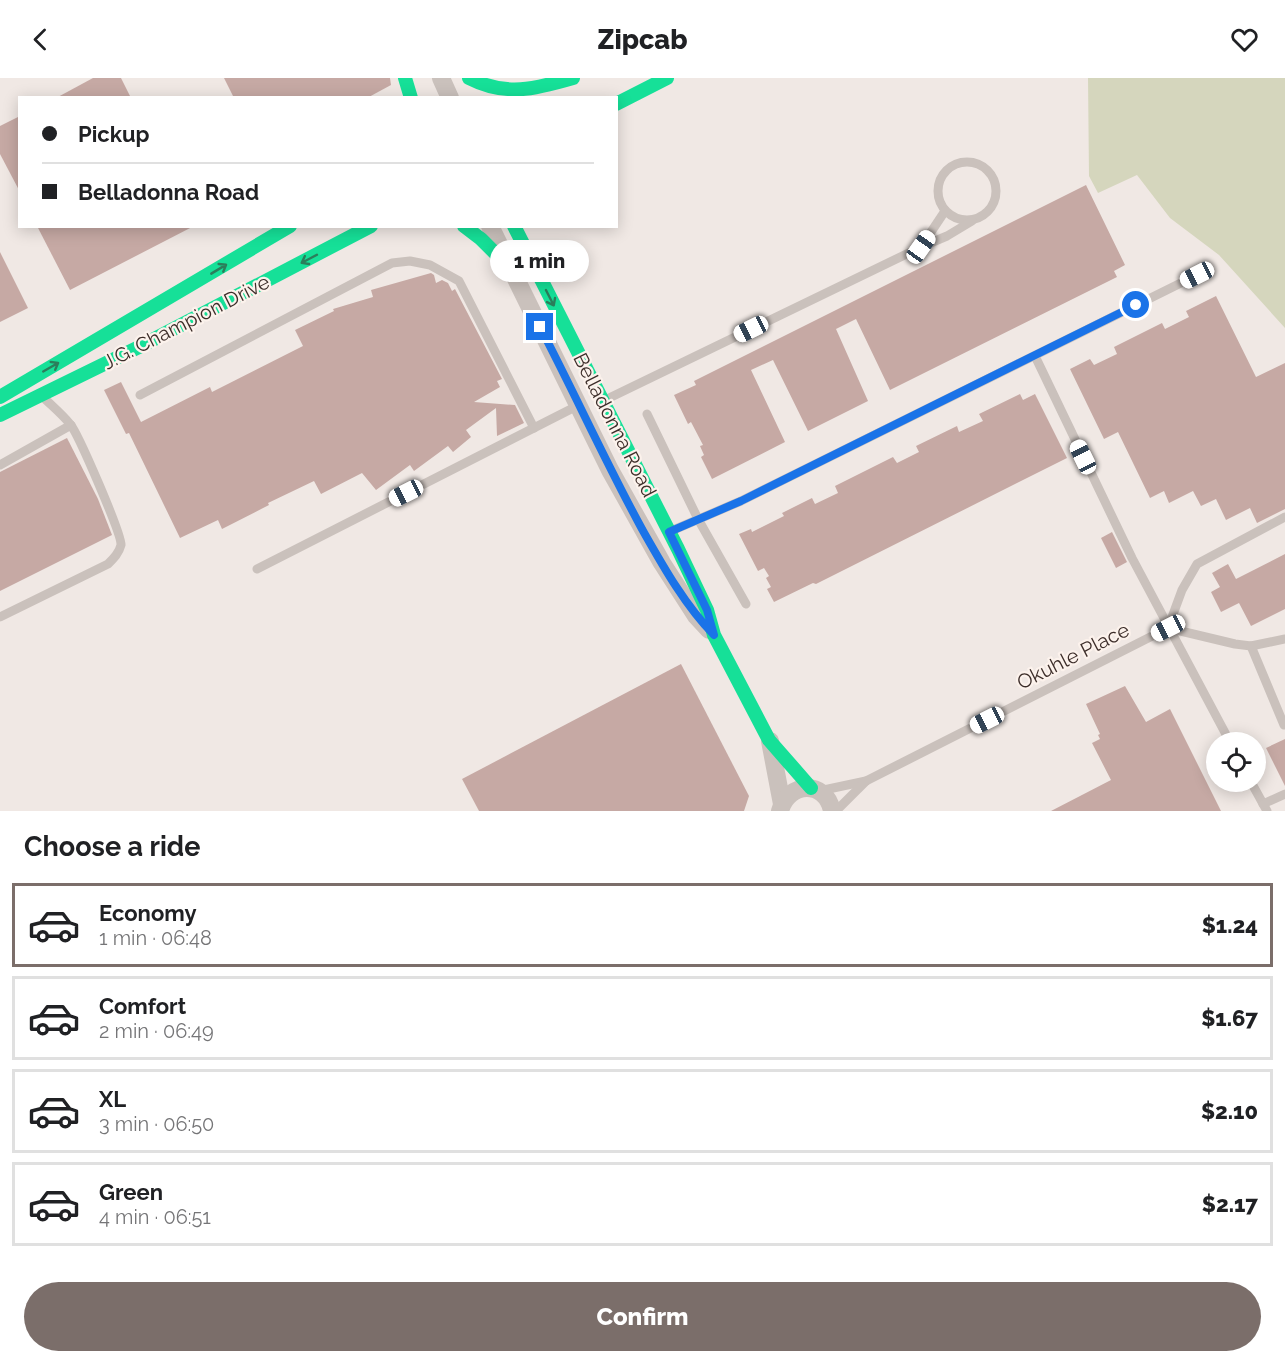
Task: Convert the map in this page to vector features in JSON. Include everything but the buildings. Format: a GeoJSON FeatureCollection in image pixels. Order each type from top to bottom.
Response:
{"type":"FeatureCollection","features":[{"type":"Feature","properties":{"kind":"street"},"geometry":{"type":"LineString","coordinates":[[405,78],[410,96]]}},
{"type":"Feature","properties":{"kind":"street"},"geometry":{"type":"LineString","coordinates":[[413,78],[423,96]]}},
{"type":"Feature","properties":{"kind":"street"},"geometry":{"type":"LineString","coordinates":[[441,78],[449,96]]}},
{"type":"Feature","properties":{"kind":"street"},"geometry":{"type":"LineString","coordinates":[[469,78],[490,87],[512,90],[534,90],[573,78]]}},
{"type":"Feature","properties":{"kind":"street"},"geometry":{"type":"LineString","coordinates":[[539,96],[573,78]]}},
{"type":"Feature","properties":{"kind":"street"},"geometry":{"type":"LineString","coordinates":[[618,103],[668,78]]}},
{"type":"Feature","properties":{"kind":"street","name":"J.G. Champion Drive"},"geometry":{"type":"LineString","coordinates":[[0,397],[287,228]]}},
{"type":"Feature","properties":{"kind":"street","name":"J.G. Champion Drive"},"geometry":{"type":"LineString","coordinates":[[0,415],[139,347],[367,228]]}},
{"type":"Feature","properties":{"kind":"street"},"geometry":{"type":"LineString","coordinates":[[351,236],[375,228]]}},
{"type":"Feature","properties":{"kind":"street"},"geometry":{"type":"LineString","coordinates":[[467,228],[510,268]]}},
{"type":"Feature","properties":{"kind":"street","name":"Belladonna Road"},"geometry":{"type":"LineString","coordinates":[[491,228],[610,470],[662,563],[696,616],[714,635]]}},
{"type":"Feature","properties":{"kind":"street","name":"Belladonna Road"},"geometry":{"type":"LineString","coordinates":[[515,228],[669,532],[707,610],[714,635],[769,740],[815,790],[826,797],[834,811]]}},
{"type":"Feature","properties":{"kind":"street"},"geometry":{"type":"LineString","coordinates":[[526,228],[532,262]]}},
{"type":"Feature","properties":{"kind":"street","name":"Belladonna Road"},"geometry":{"type":"LineString","coordinates":[[769,740],[781,807]]}},
{"type":"Feature","properties":{"kind":"street","name":"Belladonna Road"},"geometry":{"type":"LineString","coordinates":[[781,807],[794,791],[815,790]]}},
{"type":"Feature","properties":{"kind":"lane"},"geometry":{"type":"LineString","coordinates":[[602,401],[947,236],[982,217],[995,202],[997,192],[995,182],[983,166],[974,163],[956,164],[942,176],[938,194],[945,212],[962,220],[972,221]]}},
{"type":"Feature","properties":{"kind":"lane"},"geometry":{"type":"LineString","coordinates":[[921,247],[945,212]]}},
{"type":"Feature","properties":{"kind":"lane"},"geometry":{"type":"LineString","coordinates":[[140,395],[392,263],[410,261],[430,265],[459,281],[534,428]]}},
{"type":"Feature","properties":{"kind":"lane"},"geometry":{"type":"LineString","coordinates":[[669,532],[741,501],[1197,275]]}},
{"type":"Feature","properties":{"kind":"lane"},"geometry":{"type":"LineString","coordinates":[[1035,356],[1132,558],[1225,732]]}},
{"type":"Feature","properties":{"kind":"lane"},"geometry":{"type":"LineString","coordinates":[[0,616],[108,564],[117,556],[121,544],[120,536],[71,425],[41,396]]}},
{"type":"Feature","properties":{"kind":"lane"},"geometry":{"type":"LineString","coordinates":[[257,569],[579,405]]}},
{"type":"Feature","properties":{"kind":"lane"},"geometry":{"type":"LineString","coordinates":[[646,414],[699,519],[746,604]]}},
{"type":"Feature","properties":{"kind":"lane"},"geometry":{"type":"LineString","coordinates":[[0,465],[71,425]]}},
{"type":"Feature","properties":{"kind":"lane"},"geometry":{"type":"LineString","coordinates":[[1168,628],[1182,590],[1197,564],[1285,517]]}},
{"type":"Feature","properties":{"kind":"lane"},"geometry":{"type":"LineString","coordinates":[[1168,628],[1251,646],[1285,639]]}},
{"type":"Feature","properties":{"kind":"lane","name":"Okuhle Place"},"geometry":{"type":"LineString","coordinates":[[834,811],[866,781],[1168,628]]}},
{"type":"Feature","properties":{"kind":"lane"},"geometry":{"type":"LineString","coordinates":[[1251,646],[1284,725]]}},
{"type":"Feature","properties":{"kind":"lane","name":"Okuhle Place"},"geometry":{"type":"LineString","coordinates":[[815,790],[866,781]]}},
{"type":"Feature","properties":{"kind":"lane"},"geometry":{"type":"LineString","coordinates":[[1256,792],[1265,808],[1285,794]]}},
{"type":"Feature","properties":{"kind":"green space"},"geometry":{"type":"Polygon","coordinates":[[[1088,78],[1285,78],[1285,328],[1219,255],[1170,218],[1137,175],[1098,193],[1089,176],[1088,78]]]}},
{"type":"Feature","properties":{"kind":"traffic: fast"},"geometry":{"type":"LineString","coordinates":[[405,78],[410,96]]}},
{"type":"Feature","properties":{"kind":"traffic: fast"},"geometry":{"type":"LineString","coordinates":[[469,78],[496,88],[508,89],[533,88],[573,78]]}},
{"type":"Feature","properties":{"kind":"traffic: fast"},"geometry":{"type":"LineString","coordinates":[[618,103],[667,78]]}},
{"type":"Feature","properties":{"kind":"traffic: fast"},"geometry":{"type":"LineString","coordinates":[[0,397],[287,228]]}},
{"type":"Feature","properties":{"kind":"traffic: fast"},"geometry":{"type":"LineString","coordinates":[[0,415],[139,347],[367,228]]}},
{"type":"Feature","properties":{"kind":"traffic: fast"},"geometry":{"type":"LineString","coordinates":[[467,228],[510,268]]}},
{"type":"Feature","properties":{"kind":"traffic: fast"},"geometry":{"type":"LineString","coordinates":[[515,228],[678,549],[707,610],[714,635],[769,740],[811,788]]}},
{"type":"Feature","properties":{"kind":"route"},"geometry":{"type":"LineString","coordinates":[[540,327],[610,470],[662,563],[696,616],[714,635],[707,610],[669,532],[741,501],[1136,305]]}}]}
